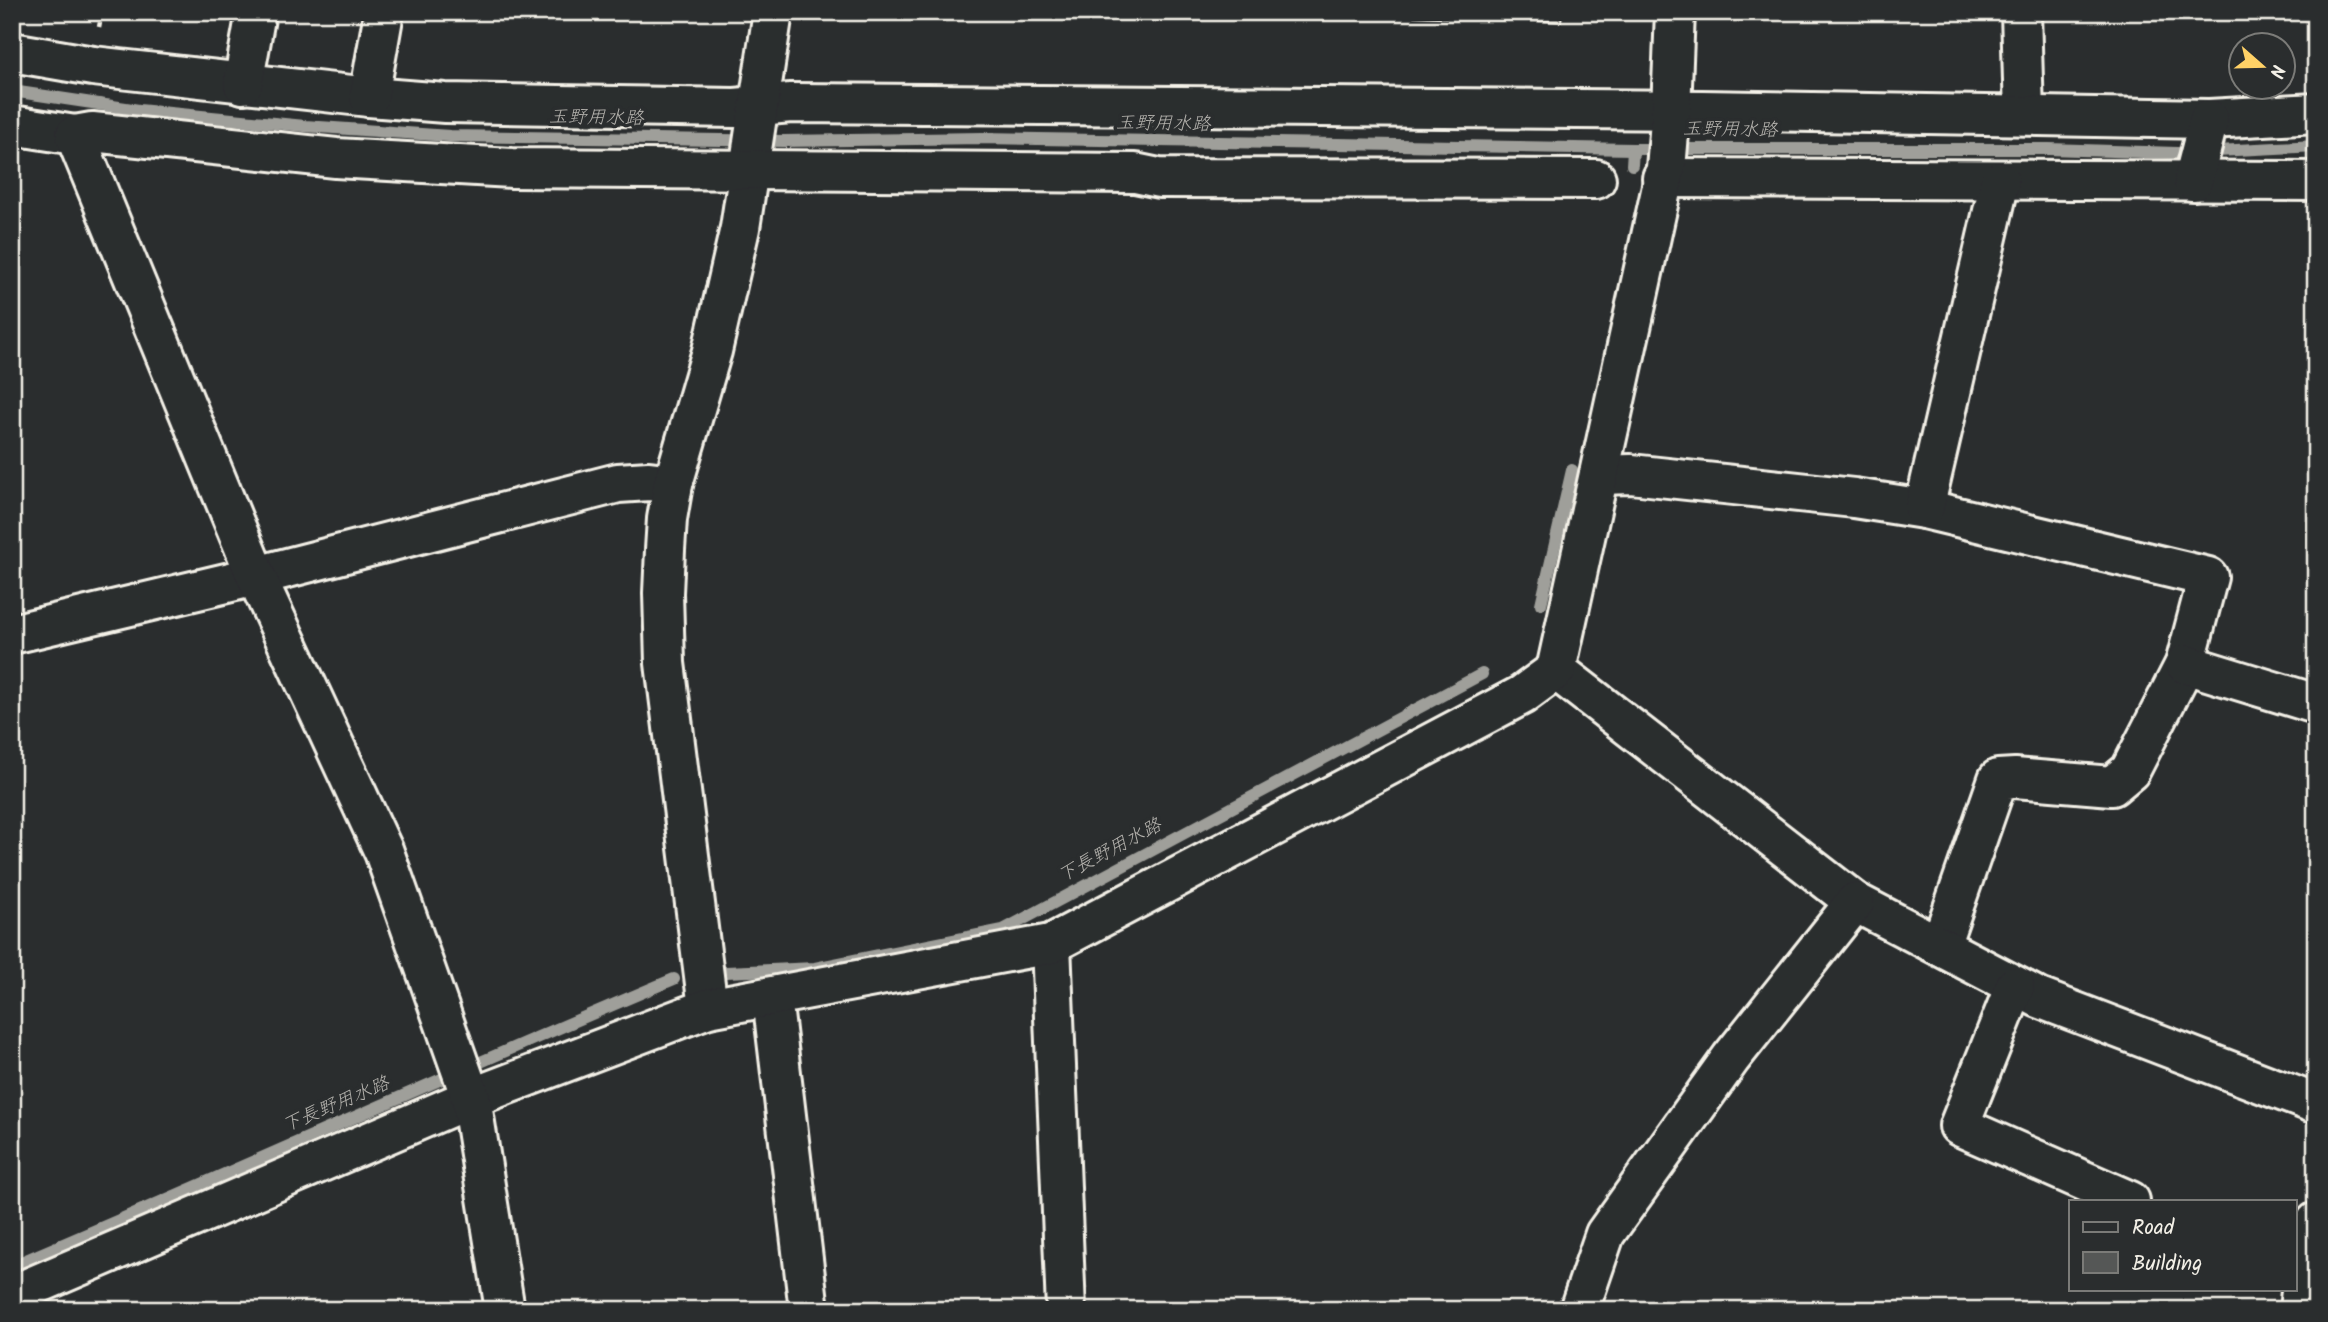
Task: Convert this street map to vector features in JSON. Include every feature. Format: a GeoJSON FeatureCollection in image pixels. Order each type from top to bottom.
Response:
{"type":"FeatureCollection","features":[{"type":"Feature","properties":{"kind":"street"},"geometry":{"type":"LineString","coordinates":[[243,84],[256,12]]}},
{"type":"Feature","properties":{"kind":"street"},"geometry":{"type":"LineString","coordinates":[[369,97],[384,12]]}},
{"type":"Feature","properties":{"kind":"street"},"geometry":{"type":"LineString","coordinates":[[709,1008],[665,663],[663,593],[667,519],[673,484],[725,301],[751,165],[773,12]]}},
{"type":"Feature","properties":{"kind":"street"},"geometry":{"type":"LineString","coordinates":[[12,1296],[464,1079],[709,1008],[1051,944],[1522,695],[1556,670],[1600,475],[1667,147],[1675,12]]}},
{"type":"Feature","properties":{"kind":"street"},"geometry":{"type":"LineString","coordinates":[[2021,12],[2024,115]]}},
{"type":"Feature","properties":{"kind":"street"},"geometry":{"type":"LineString","coordinates":[[12,52],[93,66],[243,84],[445,103],[734,108],[1667,147],[2000,181],[2316,181]]}},
{"type":"Feature","properties":{"kind":"street"},"geometry":{"type":"LineString","coordinates":[[1667,147],[2024,115],[2207,128],[2316,113]]}},
{"type":"Feature","properties":{"kind":"street"},"geometry":{"type":"LineString","coordinates":[[12,125],[75,135],[92,132],[335,158],[512,167],[751,165],[1135,173],[1159,178],[1596,179]]}},
{"type":"Feature","properties":{"kind":"street"},"geometry":{"type":"LineString","coordinates":[[2193,180],[2207,128]]}},
{"type":"Feature","properties":{"kind":"street"},"geometry":{"type":"LineString","coordinates":[[75,135],[256,576],[384,852],[464,1079],[505,1310]]}},
{"type":"Feature","properties":{"kind":"street"},"geometry":{"type":"LineString","coordinates":[[1924,509],[2000,181]]}},
{"type":"Feature","properties":{"kind":"street"},"geometry":{"type":"LineString","coordinates":[[1600,475],[1631,474],[1854,498],[1924,509],[2208,577],[2185,664],[2130,771],[2112,786],[1998,779],[1940,946]]}},
{"type":"Feature","properties":{"kind":"street"},"geometry":{"type":"LineString","coordinates":[[12,634],[256,576],[618,483],[649,481],[673,484]]}},
{"type":"Feature","properties":{"kind":"street"},"geometry":{"type":"LineString","coordinates":[[2185,664],[2316,704]]}},
{"type":"Feature","properties":{"kind":"street"},"geometry":{"type":"LineString","coordinates":[[1556,670],[1855,902],[2039,998],[2316,1104]]}},
{"type":"Feature","properties":{"kind":"street"},"geometry":{"type":"LineString","coordinates":[[1579,1310],[1605,1234],[1731,1058],[1855,902]]}},
{"type":"Feature","properties":{"kind":"street"},"geometry":{"type":"LineString","coordinates":[[1051,944],[1066,1310]]}},
{"type":"Feature","properties":{"kind":"street"},"geometry":{"type":"LineString","coordinates":[[2015,986],[1959,1126],[2128,1200]]}},
{"type":"Feature","properties":{"kind":"street"},"geometry":{"type":"LineString","coordinates":[[772,997],[809,1310]]}},
{"type":"Feature","properties":{"kind":"street"},"geometry":{"type":"LineString","coordinates":[[2299,1310],[2304,1263],[2316,1222]]}},
{"type":"Feature","properties":{"kind":"building"},"geometry":{"type":"Polygon","coordinates":[[[1318,12],[1562,12],[1561,22],[1318,12]]]}},
{"type":"Feature","properties":{"kind":"waterway","name":"玉野用水路"},"geometry":{"type":"LineString","coordinates":[[12,91],[139,110],[305,126],[450,136],[784,141],[982,138],[1633,149],[2049,149],[2177,153],[2316,146]]}},
{"type":"Feature","properties":{"kind":"waterway","name":"下長野用水路"},"geometry":{"type":"LineString","coordinates":[[1632,165],[1633,149]]}},
{"type":"Feature","properties":{"kind":"waterway","name":"下長野用水路"},"geometry":{"type":"LineString","coordinates":[[1541,604],[1572,470]]}},
{"type":"Feature","properties":{"kind":"waterway","name":"下長野用水路"},"geometry":{"type":"LineString","coordinates":[[726,972],[815,968],[1003,930],[1482,674]]}},
{"type":"Feature","properties":{"kind":"waterway","name":"下長野用水路"},"geometry":{"type":"LineString","coordinates":[[12,1266],[674,979]]}}]}
